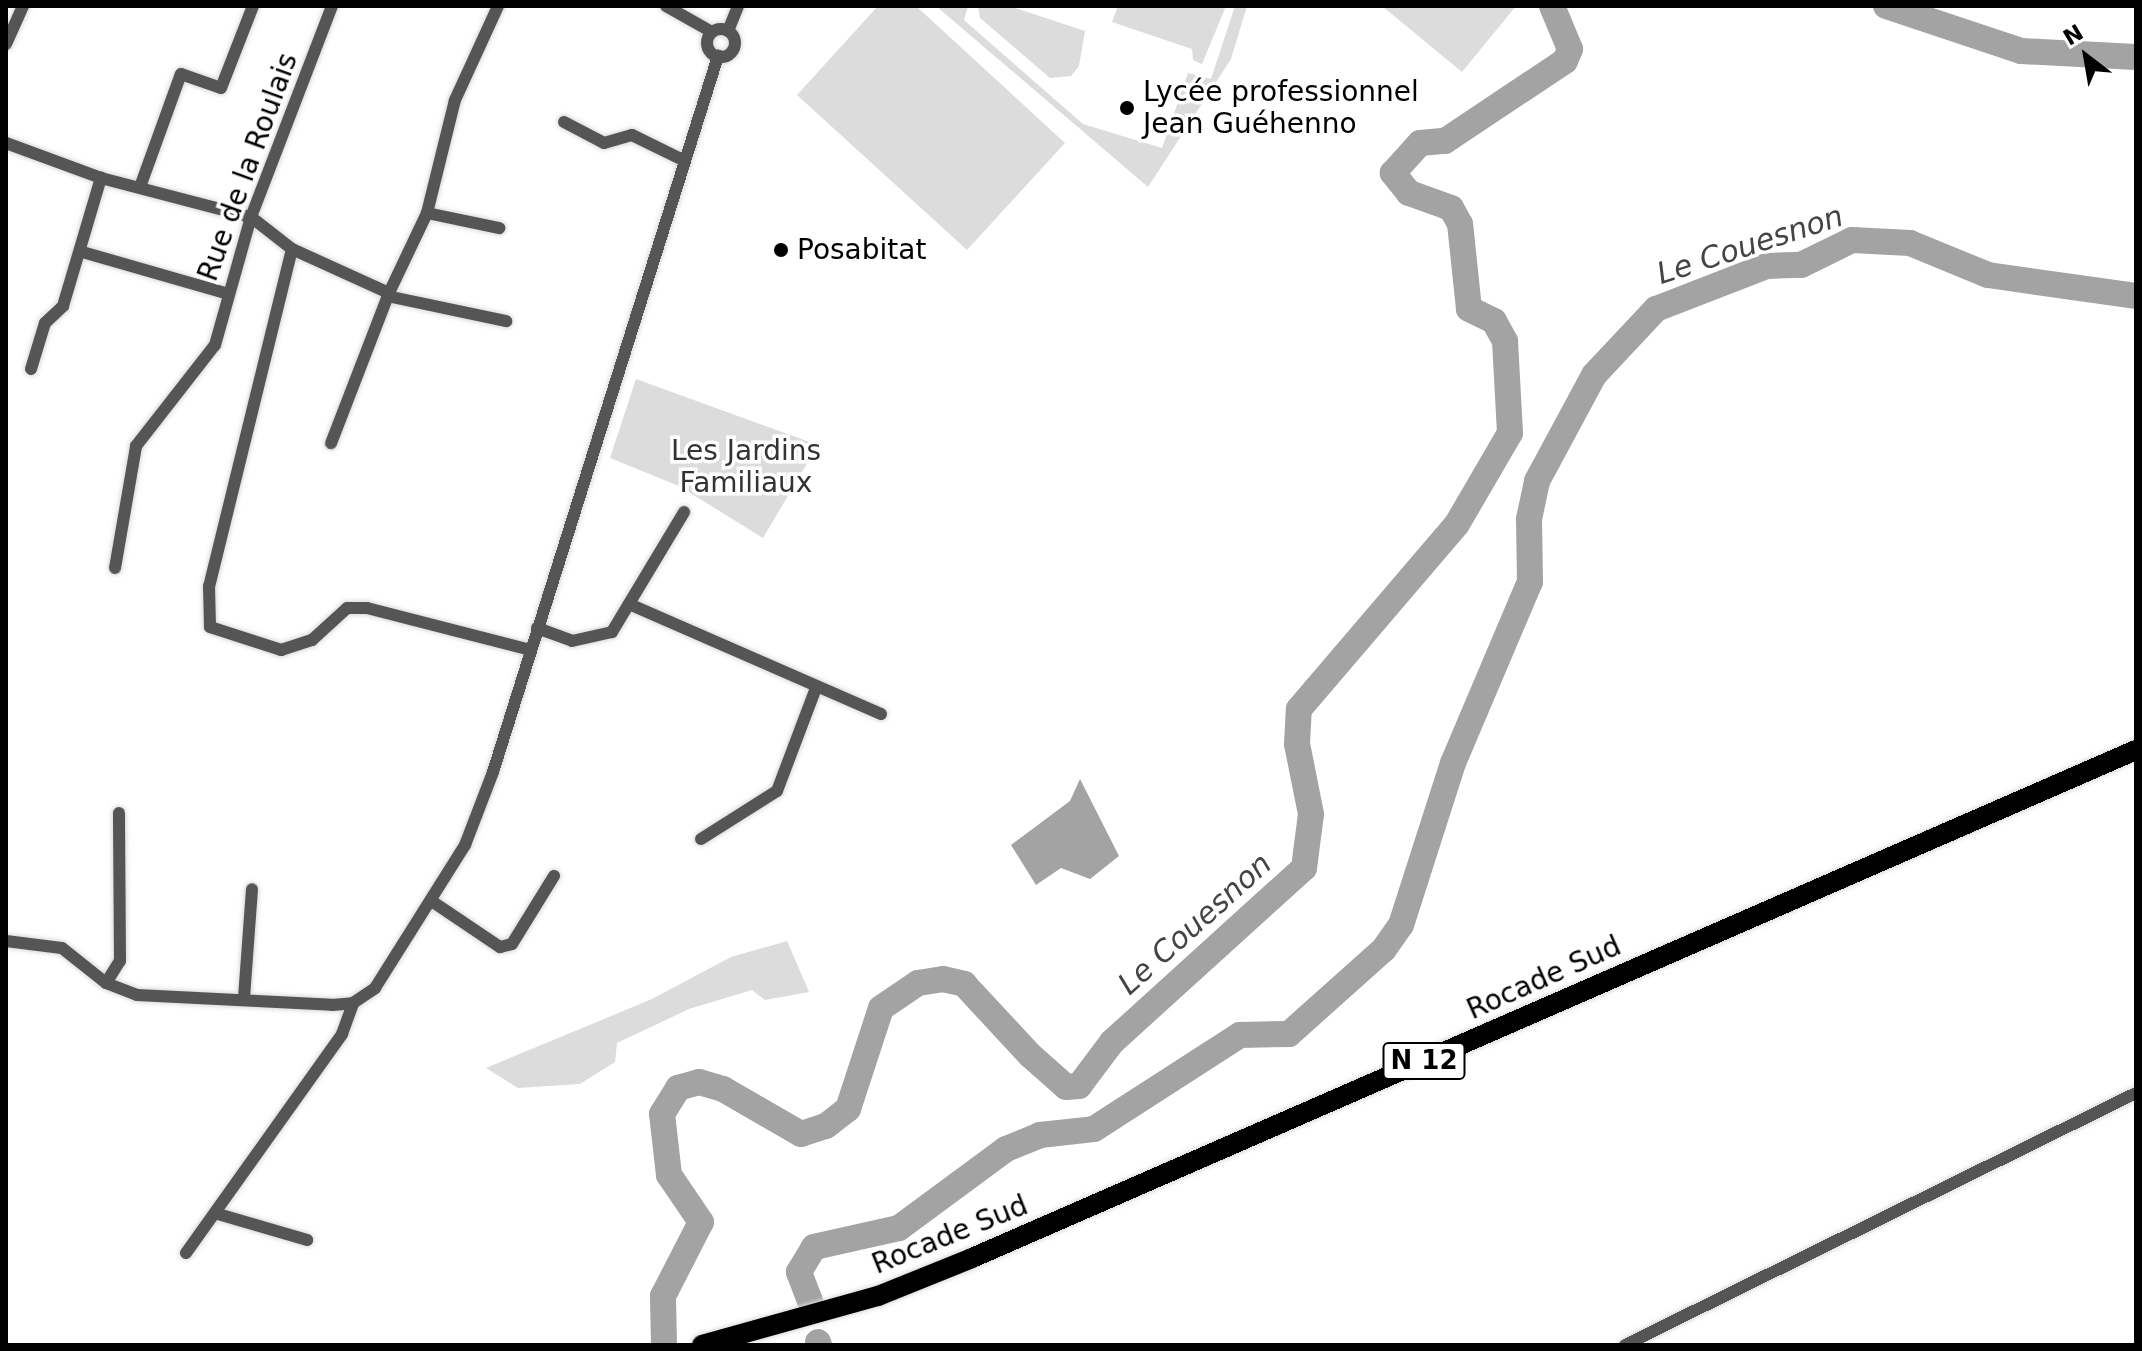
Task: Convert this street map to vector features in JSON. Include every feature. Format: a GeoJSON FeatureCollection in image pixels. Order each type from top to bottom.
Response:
{"type":"FeatureCollection","features":[{"type":"Feature","properties":{"kind":"main road","name":"Rocade Sud"},"geometry":{"type":"LineString","coordinates":[[702,1345],[878,1296],[972,1258],[2136,750]]}},
{"type":"Feature","properties":{"kind":"street"},"geometry":{"type":"LineString","coordinates":[[6,44],[23,6]]}},
{"type":"Feature","properties":{"kind":"street"},"geometry":{"type":"LineString","coordinates":[[140,187],[181,74],[221,88],[253,6]]}},
{"type":"Feature","properties":{"kind":"street","name":"Rue de la Roulais"},"geometry":{"type":"LineString","coordinates":[[115,568],[136,446],[215,345],[251,217],[332,6]]}},
{"type":"Feature","properties":{"kind":"street"},"geometry":{"type":"LineString","coordinates":[[331,443],[388,294],[427,213],[455,100],[498,6]]}},
{"type":"Feature","properties":{"kind":"street"},"geometry":{"type":"LineString","coordinates":[[666,6],[712,32],[728,31]]}},
{"type":"Feature","properties":{"kind":"street"},"geometry":{"type":"LineString","coordinates":[[186,1253],[218,1214],[342,1034],[353,1003],[375,988],[433,902],[493,772],[683,160],[718,56],[732,50],[728,31],[738,6]]}},
{"type":"Feature","properties":{"kind":"street"},"geometry":{"type":"LineString","coordinates":[[712,32],[709,49],[718,56]]}},
{"type":"Feature","properties":{"kind":"street"},"geometry":{"type":"LineString","coordinates":[[564,122],[604,143],[632,135],[683,160]]}},
{"type":"Feature","properties":{"kind":"street"},"geometry":{"type":"LineString","coordinates":[[6,143],[101,178],[251,217],[292,249],[388,294],[506,321]]}},
{"type":"Feature","properties":{"kind":"street"},"geometry":{"type":"LineString","coordinates":[[31,369],[82,252],[101,178]]}},
{"type":"Feature","properties":{"kind":"street"},"geometry":{"type":"LineString","coordinates":[[427,213],[499,228]]}},
{"type":"Feature","properties":{"kind":"street"},"geometry":{"type":"LineString","coordinates":[[292,249],[209,586],[210,627],[281,650],[312,640],[347,608],[367,608],[530,650]]}},
{"type":"Feature","properties":{"kind":"street"},"geometry":{"type":"LineString","coordinates":[[82,252],[228,294]]}},
{"type":"Feature","properties":{"kind":"street"},"geometry":{"type":"LineString","coordinates":[[537,628],[572,641],[612,632],[684,512]]}},
{"type":"Feature","properties":{"kind":"street"},"geometry":{"type":"LineString","coordinates":[[629,604],[881,714]]}},
{"type":"Feature","properties":{"kind":"street"},"geometry":{"type":"LineString","coordinates":[[701,839],[777,791],[816,688]]}},
{"type":"Feature","properties":{"kind":"street"},"geometry":{"type":"LineString","coordinates":[[106,983],[120,961],[119,813]]}},
{"type":"Feature","properties":{"kind":"street"},"geometry":{"type":"LineString","coordinates":[[433,902],[500,947],[512,944],[554,876]]}},
{"type":"Feature","properties":{"kind":"street"},"geometry":{"type":"LineString","coordinates":[[244,998],[252,889]]}},
{"type":"Feature","properties":{"kind":"street"},"geometry":{"type":"LineString","coordinates":[[6,941],[62,948],[106,983],[137,995],[353,1003]]}},
{"type":"Feature","properties":{"kind":"street"},"geometry":{"type":"LineString","coordinates":[[1625,1345],[2136,1093]]}},
{"type":"Feature","properties":{"kind":"street"},"geometry":{"type":"LineString","coordinates":[[218,1214],[307,1240]]}},
{"type":"Feature","properties":{"kind":"green space"},"geometry":{"type":"Polygon","coordinates":[[[878,6],[916,6],[1065,143],[967,250],[797,95],[878,6]]]}},
{"type":"Feature","properties":{"kind":"green space"},"geometry":{"type":"Polygon","coordinates":[[[936,6],[968,6],[964,20],[1083,124],[1162,148],[1188,73],[1211,79],[1235,6],[1247,6],[1231,59],[1148,187],[936,6]]]}},
{"type":"Feature","properties":{"kind":"green space"},"geometry":{"type":"Polygon","coordinates":[[[978,6],[1009,6],[1085,31],[1079,66],[1071,76],[1050,78],[980,18],[978,6]]]}},
{"type":"Feature","properties":{"kind":"green space"},"geometry":{"type":"Polygon","coordinates":[[[1118,6],[1226,6],[1202,64],[1193,60],[1192,49],[1112,22],[1118,6]]]}},
{"type":"Feature","properties":{"kind":"green space"},"geometry":{"type":"Polygon","coordinates":[[[1382,6],[1516,6],[1462,72],[1382,6]]]}},
{"type":"Feature","properties":{"kind":"green space","name":"Les Jardins Familiaux"},"geometry":{"type":"Polygon","coordinates":[[[636,379],[818,445],[763,538],[679,486],[610,458],[636,379]]]}},
{"type":"Feature","properties":{"kind":"green space"},"geometry":{"type":"Polygon","coordinates":[[[787,941],[809,992],[765,1000],[752,990],[689,1009],[617,1043],[615,1062],[580,1084],[518,1088],[486,1068],[652,999],[731,957],[787,941]]]}},
{"type":"Feature","properties":{"kind":"shaded area"},"geometry":{"type":"Polygon","coordinates":[[[1080,779],[1119,856],[1090,879],[1061,868],[1036,885],[1011,845],[1070,801],[1080,779]]]}},
{"type":"Feature","properties":{"kind":"waterway","name":"Le Couesnon"},"geometry":{"type":"LineString","coordinates":[[664,1345],[663,1296],[701,1222],[669,1175],[662,1114],[678,1088],[699,1082],[723,1089],[801,1134],[826,1126],[848,1109],[881,1008],[918,983],[943,979],[964,984],[1030,1055],[1066,1087],[1079,1086],[1112,1042],[1304,868],[1311,814],[1297,744],[1299,709],[1457,524],[1510,433],[1505,341],[1494,321],[1469,309],[1460,224],[1451,208],[1409,193],[1393,173],[1420,143],[1445,141],[1565,61],[1570,49],[1552,6]]}},
{"type":"Feature","properties":{"kind":"waterway","name":"Le Couesnon"},"geometry":{"type":"LineString","coordinates":[[1886,6],[2021,51],[2136,57]]}},
{"type":"Feature","properties":{"kind":"waterway","name":"Le Couesnon"},"geometry":{"type":"LineString","coordinates":[[810,1301],[799,1272],[814,1247],[899,1228],[1006,1149],[1040,1135],[1094,1129],[1240,1035],[1289,1034],[1384,949],[1401,925],[1453,763],[1530,582],[1529,519],[1537,481],[1594,375],[1656,309],[1767,266],[1801,265],[1852,240],[1910,243],[1988,275],[2136,296]]}},
{"type":"Feature","properties":{"kind":"place","name":"Lycée professionnel Jean Guéhenno"},"geometry":{"type":"Point","coordinates":[1127,108]}},
{"type":"Feature","properties":{"kind":"place","name":"Posabitat"},"geometry":{"type":"Point","coordinates":[781,250]}}]}
